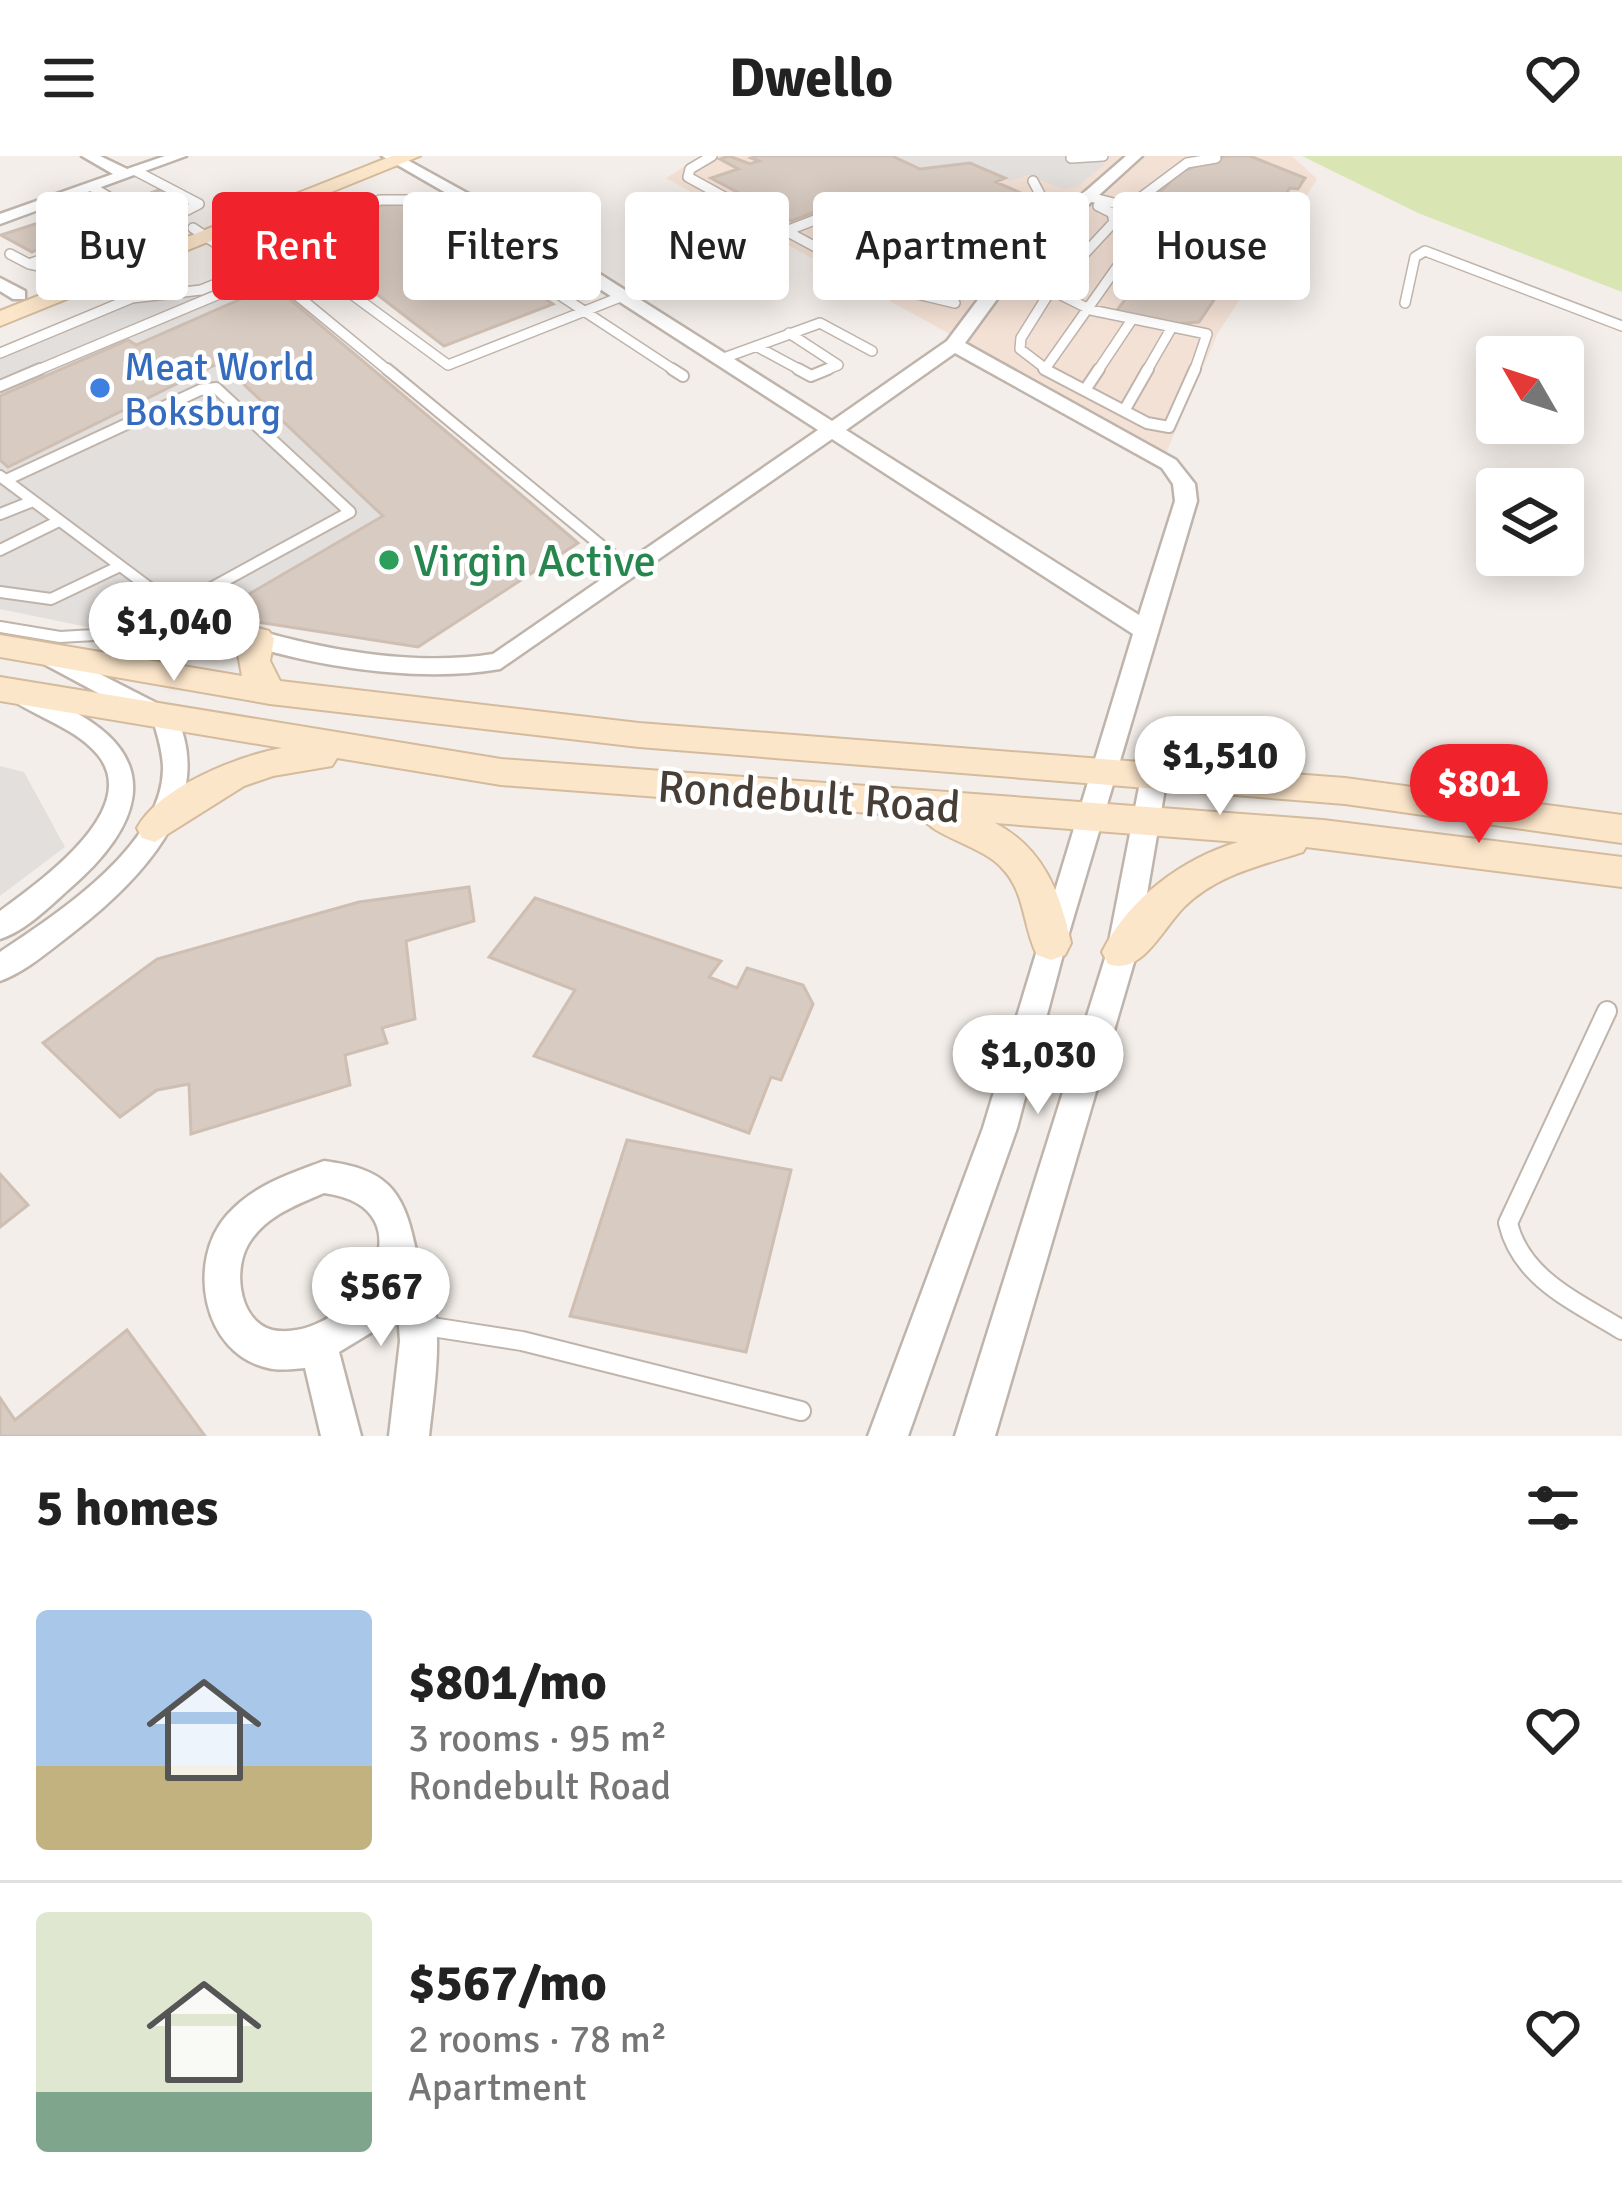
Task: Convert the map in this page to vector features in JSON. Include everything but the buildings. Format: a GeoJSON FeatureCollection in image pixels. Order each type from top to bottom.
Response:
{"type":"FeatureCollection","features":[{"type":"Feature","properties":{"kind":"main road"},"geometry":{"type":"LineString","coordinates":[[318,192],[395,157]]}},
{"type":"Feature","properties":{"kind":"main road"},"geometry":{"type":"LineString","coordinates":[[188,239],[395,157]]}},
{"type":"Feature","properties":{"kind":"main road"},"geometry":{"type":"LineString","coordinates":[[6,294],[212,229]]}},
{"type":"Feature","properties":{"kind":"main road"},"geometry":{"type":"LineString","coordinates":[[0,319],[48,300]]}},
{"type":"Feature","properties":{"kind":"main road"},"geometry":{"type":"LineString","coordinates":[[258,639],[251,656],[270,692]]}},
{"type":"Feature","properties":{"kind":"main road","name":"Rondebult Road"},"geometry":{"type":"LineString","coordinates":[[0,646],[270,692],[639,735],[1346,791],[1622,830]]}},
{"type":"Feature","properties":{"kind":"main road","name":"Rondebult Road"},"geometry":{"type":"LineString","coordinates":[[11,692],[501,772],[1323,834],[1622,872]]}},
{"type":"Feature","properties":{"kind":"main road"},"geometry":{"type":"LineString","coordinates":[[155,828],[190,798],[249,766],[280,758],[395,756]]}},
{"type":"Feature","properties":{"kind":"main road"},"geometry":{"type":"LineString","coordinates":[[895,805],[977,829],[1014,855],[1043,898],[1051,944]]}},
{"type":"Feature","properties":{"kind":"main road"},"geometry":{"type":"LineString","coordinates":[[1122,952],[1172,890],[1200,871],[1240,854],[1323,834]]}},
{"type":"Feature","properties":{"kind":"street"},"geometry":{"type":"LineString","coordinates":[[89,156],[131,173]]}},
{"type":"Feature","properties":{"kind":"street"},"geometry":{"type":"LineString","coordinates":[[0,220],[179,156]]}},
{"type":"Feature","properties":{"kind":"street"},"geometry":{"type":"LineString","coordinates":[[1089,194],[1135,156]]}},
{"type":"Feature","properties":{"kind":"street"},"geometry":{"type":"LineString","coordinates":[[395,157],[499,217],[1148,632]]}},
{"type":"Feature","properties":{"kind":"street"},"geometry":{"type":"LineString","coordinates":[[178,610],[197,622],[258,639],[406,664],[484,667],[520,651],[954,345],[988,300]]}},
{"type":"Feature","properties":{"kind":"street"},"geometry":{"type":"LineString","coordinates":[[888,1436],[1000,1128],[1186,501],[1178,472],[1123,436],[954,345]]}},
{"type":"Feature","properties":{"kind":"street"},"geometry":{"type":"LineString","coordinates":[[0,968],[112,879],[155,828],[176,779],[174,745],[164,718],[51,657]]}},
{"type":"Feature","properties":{"kind":"street"},"geometry":{"type":"LineString","coordinates":[[0,927],[51,889],[95,847],[117,816],[122,791],[117,759],[98,738],[11,692]]}},
{"type":"Feature","properties":{"kind":"street"},"geometry":{"type":"LineString","coordinates":[[975,1436],[1122,952],[1154,777]]}},
{"type":"Feature","properties":{"kind":"street"},"geometry":{"type":"LineString","coordinates":[[324,1177],[349,1179],[370,1188],[387,1203],[396,1225],[397,1250],[380,1295],[341,1333],[318,1344],[289,1350],[262,1347],[240,1335],[225,1316],[218,1292],[221,1265],[249,1215],[298,1183],[324,1177]]}},
{"type":"Feature","properties":{"kind":"street"},"geometry":{"type":"LineString","coordinates":[[397,1250],[412,1281],[419,1325],[409,1436]]}},
{"type":"Feature","properties":{"kind":"street"},"geometry":{"type":"LineString","coordinates":[[318,1344],[341,1436]]}},
{"type":"Feature","properties":{"kind":"lane"},"geometry":{"type":"LineString","coordinates":[[712,156],[689,169],[688,177],[716,192]]}},
{"type":"Feature","properties":{"kind":"lane"},"geometry":{"type":"LineString","coordinates":[[1069,157],[1103,156]]}},
{"type":"Feature","properties":{"kind":"lane"},"geometry":{"type":"LineString","coordinates":[[1069,157],[1094,167]]}},
{"type":"Feature","properties":{"kind":"lane"},"geometry":{"type":"LineString","coordinates":[[1152,192],[1186,161],[1216,158]]}},
{"type":"Feature","properties":{"kind":"lane"},"geometry":{"type":"LineString","coordinates":[[131,173],[173,192]]}},
{"type":"Feature","properties":{"kind":"lane"},"geometry":{"type":"LineString","coordinates":[[1033,181],[1039,192]]}},
{"type":"Feature","properties":{"kind":"lane"},"geometry":{"type":"LineString","coordinates":[[92,187],[102,192]]}},
{"type":"Feature","properties":{"kind":"lane"},"geometry":{"type":"LineString","coordinates":[[379,200],[415,200],[682,376]]}},
{"type":"Feature","properties":{"kind":"lane"},"geometry":{"type":"LineString","coordinates":[[1089,201],[1113,218],[1089,246]]}},
{"type":"Feature","properties":{"kind":"lane"},"geometry":{"type":"LineString","coordinates":[[201,232],[212,241]]}},
{"type":"Feature","properties":{"kind":"lane"},"geometry":{"type":"LineString","coordinates":[[1405,303],[1415,257],[1425,251],[1622,326]]}},
{"type":"Feature","properties":{"kind":"lane"},"geometry":{"type":"LineString","coordinates":[[3,254],[36,267]]}},
{"type":"Feature","properties":{"kind":"lane"},"geometry":{"type":"LineString","coordinates":[[29,264],[36,261]]}},
{"type":"Feature","properties":{"kind":"lane"},"geometry":{"type":"LineString","coordinates":[[1045,369],[1113,276]]}},
{"type":"Feature","properties":{"kind":"lane"},"geometry":{"type":"LineString","coordinates":[[0,353],[132,298],[201,290],[212,281]]}},
{"type":"Feature","properties":{"kind":"lane"},"geometry":{"type":"LineString","coordinates":[[360,300],[448,365],[623,296]]}},
{"type":"Feature","properties":{"kind":"lane"},"geometry":{"type":"LineString","coordinates":[[0,386],[212,297]]}},
{"type":"Feature","properties":{"kind":"lane"},"geometry":{"type":"LineString","coordinates":[[303,300],[632,571]]}},
{"type":"Feature","properties":{"kind":"lane"},"geometry":{"type":"LineString","coordinates":[[942,300],[955,303]]}},
{"type":"Feature","properties":{"kind":"lane"},"geometry":{"type":"LineString","coordinates":[[1045,300],[1021,338],[1020,349],[1045,369],[1124,411],[1159,428],[1169,427],[1209,338],[1091,310],[1071,300]]}},
{"type":"Feature","properties":{"kind":"lane"},"geometry":{"type":"LineString","coordinates":[[152,304],[171,315]]}},
{"type":"Feature","properties":{"kind":"lane"},"geometry":{"type":"LineString","coordinates":[[1085,390],[1131,321]]}},
{"type":"Feature","properties":{"kind":"lane"},"geometry":{"type":"LineString","coordinates":[[722,359],[820,322],[872,352]]}},
{"type":"Feature","properties":{"kind":"lane"},"geometry":{"type":"LineString","coordinates":[[1124,411],[1172,327]]}},
{"type":"Feature","properties":{"kind":"lane"},"geometry":{"type":"LineString","coordinates":[[805,343],[837,331]]}},
{"type":"Feature","properties":{"kind":"lane"},"geometry":{"type":"LineString","coordinates":[[756,346],[811,376],[838,365],[788,333]]}},
{"type":"Feature","properties":{"kind":"lane"},"geometry":{"type":"LineString","coordinates":[[0,627],[60,637],[110,637],[178,610],[350,515],[350,509],[222,390],[200,390],[3,478],[178,610]]}},
{"type":"Feature","properties":{"kind":"lane"},"geometry":{"type":"LineString","coordinates":[[0,514],[33,501]]}},
{"type":"Feature","properties":{"kind":"lane"},"geometry":{"type":"LineString","coordinates":[[0,550],[59,520]]}},
{"type":"Feature","properties":{"kind":"lane"},"geometry":{"type":"LineString","coordinates":[[0,592],[51,599],[118,567]]}},
{"type":"Feature","properties":{"kind":"lane"},"geometry":{"type":"LineString","coordinates":[[1607,1012],[1508,1223],[1512,1243],[1526,1263],[1622,1330]]}},
{"type":"Feature","properties":{"kind":"lane"},"geometry":{"type":"LineString","coordinates":[[419,1325],[522,1341],[801,1411]]}},
{"type":"Feature","properties":{"kind":"shaded area"},"geometry":{"type":"Polygon","coordinates":[[[701,156],[1292,156],[1317,179],[1309,192],[1113,192],[1113,300],[1239,300],[1218,333],[1166,453],[888,300],[1089,300],[1089,192],[813,192],[813,259],[789,246],[789,192],[691,192],[666,178],[701,156]]]}},
{"type":"Feature","properties":{"kind":"shaded area"},"geometry":{"type":"Polygon","coordinates":[[[895,156],[1085,156],[1105,164],[1077,187],[1064,189],[1028,175],[1010,181],[973,163],[921,168],[895,156]]]}},
{"type":"Feature","properties":{"kind":"shaded area"},"geometry":{"type":"Polygon","coordinates":[[[209,291],[212,300],[237,300],[136,345],[128,340],[0,396],[0,351],[125,300],[188,300],[188,292],[209,291]]]}},
{"type":"Feature","properties":{"kind":"shaded area"},"geometry":{"type":"Polygon","coordinates":[[[215,365],[236,377],[383,516],[213,615],[201,634],[146,604],[97,629],[0,609],[0,460],[8,466],[215,365]]]}},
{"type":"Feature","properties":{"kind":"shaded area"},"geometry":{"type":"Polygon","coordinates":[[[0,766],[24,772],[65,847],[0,896],[0,766]]]}},
{"type":"Feature","properties":{"kind":"green space"},"geometry":{"type":"Polygon","coordinates":[[[1302,156],[1622,156],[1622,292],[1418,213],[1302,156]]]}},
{"type":"Feature","properties":{"kind":"place","name":"Meat World Boksburg"},"geometry":{"type":"Point","coordinates":[100,388]}},
{"type":"Feature","properties":{"kind":"place","name":"Virgin Active"},"geometry":{"type":"Point","coordinates":[389,560]}}]}
